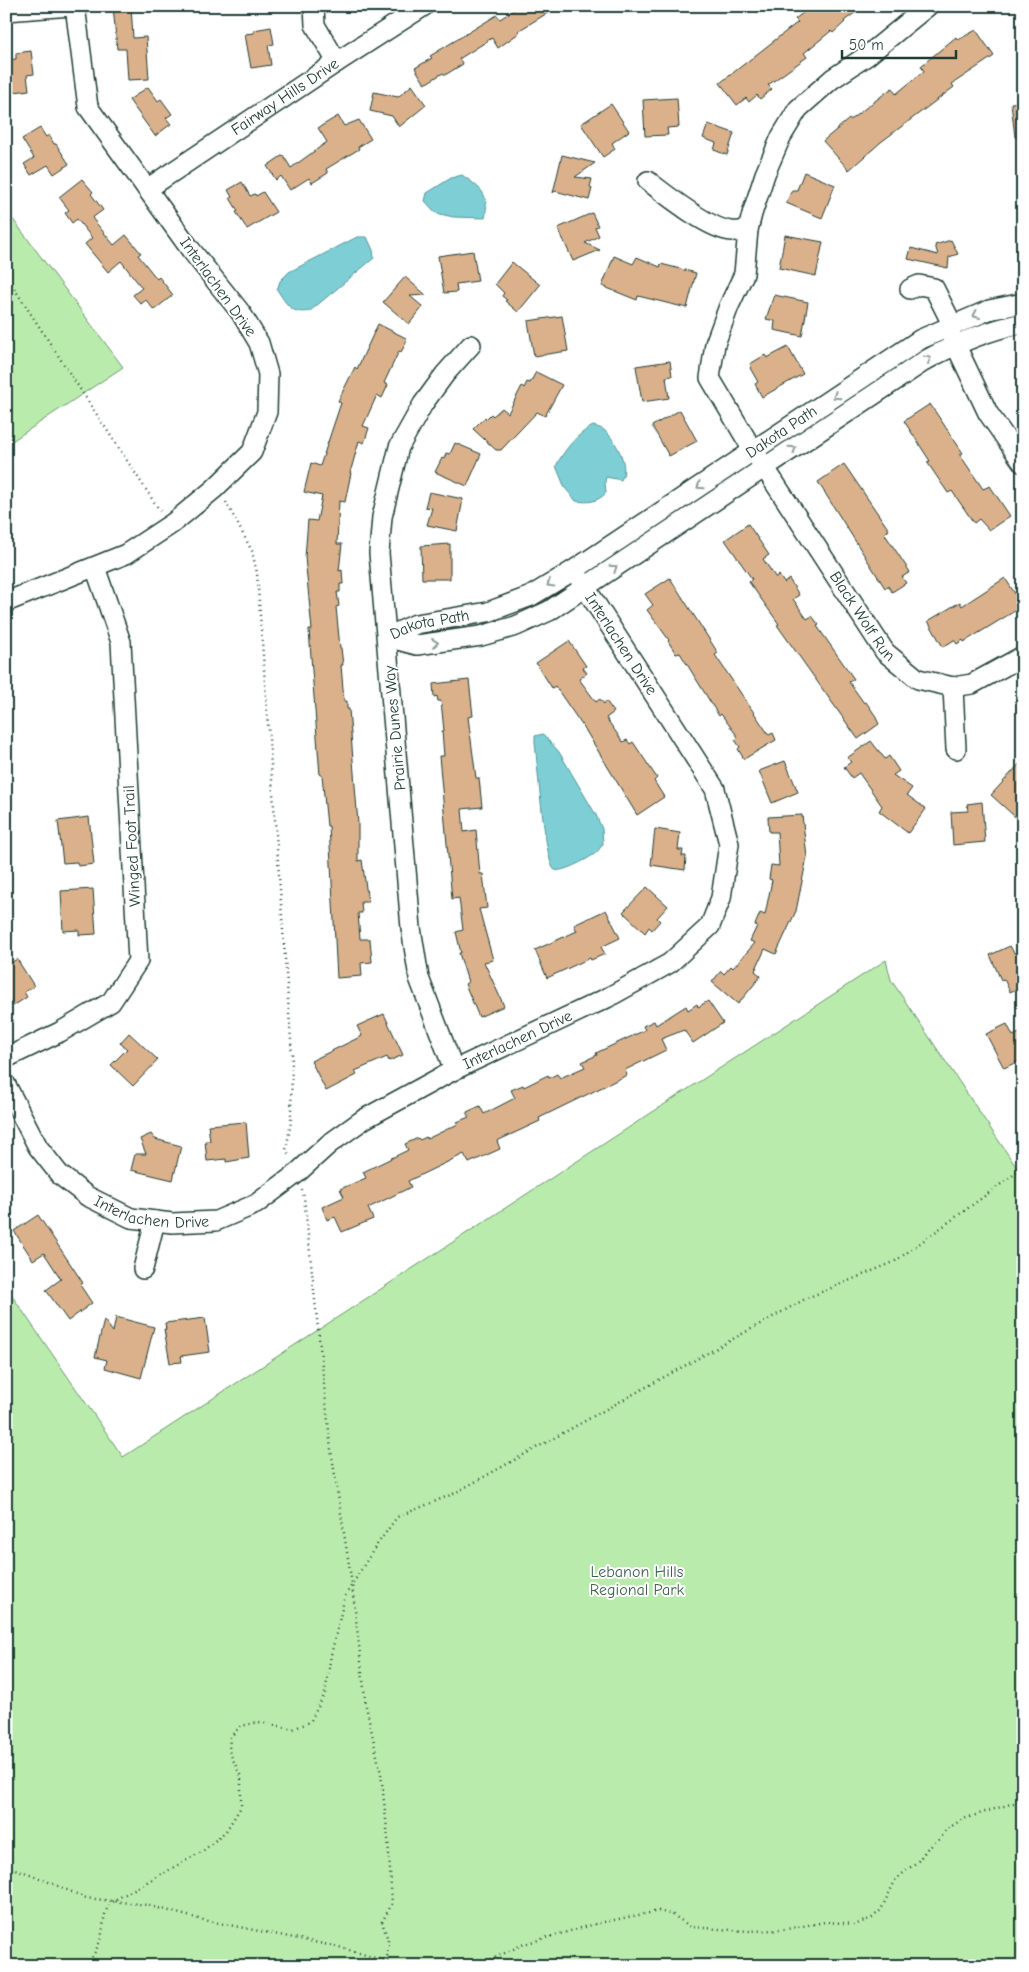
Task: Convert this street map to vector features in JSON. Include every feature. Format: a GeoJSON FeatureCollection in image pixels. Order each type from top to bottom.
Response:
{"type":"FeatureCollection","features":[{"type":"Feature","properties":{"kind":"street"},"geometry":{"type":"LineString","coordinates":[[6,12],[71,6]]}},
{"type":"Feature","properties":{"kind":"street","name":"Interlachen Drive"},"geometry":{"type":"LineString","coordinates":[[6,602],[126,554],[169,526],[217,486],[252,452],[267,412],[268,374],[260,343],[241,313],[191,250],[88,106],[75,6]]}},
{"type":"Feature","properties":{"kind":"street"},"geometry":{"type":"LineString","coordinates":[[314,6],[316,25],[337,62]]}},
{"type":"Feature","properties":{"kind":"street","name":"Fairway Hills Drive"},"geometry":{"type":"LineString","coordinates":[[148,189],[424,6]]}},
{"type":"Feature","properties":{"kind":"street","name":"Black Wolf Run"},"geometry":{"type":"LineString","coordinates":[[928,6],[868,55],[832,79],[798,109],[781,137],[764,174],[748,230],[744,274],[729,306],[715,344],[710,378],[754,450],[885,652],[918,679],[953,687],[972,684],[1023,656]]}},
{"type":"Feature","properties":{"kind":"street"},"geometry":{"type":"LineString","coordinates":[[648,181],[671,199],[705,221],[731,231],[748,230]]}},
{"type":"Feature","properties":{"kind":"street"},"geometry":{"type":"LineString","coordinates":[[910,289],[919,285],[934,288],[988,413],[1023,463]]}},
{"type":"Feature","properties":{"kind":"street","name":"Dakota Path"},"geometry":{"type":"LineString","coordinates":[[387,637],[417,645],[481,636],[516,626],[549,611],[926,360],[952,332],[989,310],[1023,302]]}},
{"type":"Feature","properties":{"kind":"street","name":"Dakota Path"},"geometry":{"type":"LineString","coordinates":[[387,637],[416,624],[488,612],[531,596],[574,570],[922,339],[952,332],[993,330],[1023,323]]}},
{"type":"Feature","properties":{"kind":"street","name":"Prairie Dunes Way"},"geometry":{"type":"LineString","coordinates":[[454,1070],[419,978],[411,928],[379,553],[382,517],[400,447],[423,404],[445,374],[471,345]]}},
{"type":"Feature","properties":{"kind":"street","name":"Winged Foot Trail"},"geometry":{"type":"LineString","coordinates":[[6,1058],[60,1032],[111,1002],[138,961],[121,642],[95,567]]}},
{"type":"Feature","properties":{"kind":"street","name":"Interlachen Drive"},"geometry":{"type":"LineString","coordinates":[[6,1085],[38,1148],[60,1174],[86,1196],[131,1218],[172,1223],[216,1221],[256,1204],[296,1174],[329,1144],[364,1119],[454,1070],[607,998],[670,963],[710,926],[721,898],[728,844],[714,789],[574,570]]}},
{"type":"Feature","properties":{"kind":"street"},"geometry":{"type":"LineString","coordinates":[[953,687],[956,749]]}},
{"type":"Feature","properties":{"kind":"street"},"geometry":{"type":"LineString","coordinates":[[143,1269],[155,1221]]}},
{"type":"Feature","properties":{"kind":"path"},"geometry":{"type":"LineString","coordinates":[[6,276],[169,526]]}},
{"type":"Feature","properties":{"kind":"path"},"geometry":{"type":"LineString","coordinates":[[217,486],[252,551],[257,573],[292,1054],[291,1122],[286,1150],[293,1161],[304,1197],[331,1450],[352,1584],[366,1706],[381,1774],[388,1838],[392,1904],[382,1922],[388,1940],[386,1961]]}},
{"type":"Feature","properties":{"kind":"path"},"geometry":{"type":"LineString","coordinates":[[87,1966],[97,1951],[102,1932],[104,1912],[110,1902],[203,1851],[226,1831],[241,1807],[241,1777],[229,1751],[230,1737],[241,1726],[260,1722],[293,1729],[310,1722],[325,1694],[331,1655],[345,1596],[397,1518],[453,1494],[806,1298],[894,1262],[1023,1168]]}},
{"type":"Feature","properties":{"kind":"path"},"geometry":{"type":"LineString","coordinates":[[477,1966],[524,1944],[599,1923],[659,1911],[673,1916],[691,1927],[747,1931],[781,1930],[825,1922],[857,1924],[872,1918],[881,1910],[896,1879],[918,1861],[927,1849],[940,1839],[947,1829],[963,1819],[1023,1800]]}},
{"type":"Feature","properties":{"kind":"path"},"geometry":{"type":"LineString","coordinates":[[6,1866],[86,1898],[147,1905],[199,1919],[339,1947],[402,1966]]}},
{"type":"Feature","properties":{"kind":"green space"},"geometry":{"type":"Polygon","coordinates":[[[6,210],[123,367],[6,445],[6,210]]]}},
{"type":"Feature","properties":{"kind":"green space","name":"Lebanon Hills Regional Park"},"geometry":{"type":"Polygon","coordinates":[[[886,960],[891,980],[1023,1177],[1023,1966],[6,1966],[6,1287],[123,1457],[886,960]]]}},
{"type":"Feature","properties":{"kind":"water"},"geometry":{"type":"Polygon","coordinates":[[[462,175],[479,188],[485,197],[485,218],[453,217],[436,213],[425,201],[427,193],[451,178],[462,175]]]}},
{"type":"Feature","properties":{"kind":"water"},"geometry":{"type":"Polygon","coordinates":[[[357,237],[367,237],[373,250],[374,258],[310,311],[298,311],[290,307],[277,290],[280,281],[289,272],[357,237]]]}},
{"type":"Feature","properties":{"kind":"water"},"geometry":{"type":"Polygon","coordinates":[[[593,426],[604,430],[613,440],[623,461],[623,474],[621,480],[606,477],[606,493],[596,500],[589,502],[576,501],[565,488],[556,466],[572,443],[593,426]]]}},
{"type":"Feature","properties":{"kind":"water"},"geometry":{"type":"Polygon","coordinates":[[[543,734],[559,752],[596,815],[602,829],[603,844],[596,853],[574,866],[562,870],[555,870],[551,864],[545,832],[535,743],[535,736],[543,734]]]}},
{"type":"Feature","properties":{"kind":"building"},"geometry":{"type":"Polygon","coordinates":[[[113,6],[131,6],[133,38],[146,37],[149,79],[128,80],[126,49],[117,49],[113,6]]]}},
{"type":"Feature","properties":{"kind":"building"},"geometry":{"type":"Polygon","coordinates":[[[520,6],[559,6],[518,31],[519,33],[498,48],[492,38],[459,59],[463,64],[425,84],[415,68],[432,58],[430,56],[497,15],[500,19],[520,6]]]}},
{"type":"Feature","properties":{"kind":"building"},"geometry":{"type":"Polygon","coordinates":[[[812,6],[864,6],[844,21],[833,33],[831,31],[804,53],[807,57],[768,85],[772,89],[760,99],[757,95],[749,102],[746,98],[737,105],[720,83],[798,22],[795,19],[812,6]]]}},
{"type":"Feature","properties":{"kind":"building"},"geometry":{"type":"Polygon","coordinates":[[[271,27],[274,44],[268,45],[271,65],[251,68],[245,34],[254,33],[254,30],[271,27]]]}},
{"type":"Feature","properties":{"kind":"building"},"geometry":{"type":"Polygon","coordinates":[[[976,30],[994,56],[952,84],[954,87],[881,142],[849,170],[823,141],[849,119],[892,88],[896,94],[924,71],[921,66],[956,37],[958,40],[976,30]]]}},
{"type":"Feature","properties":{"kind":"building"},"geometry":{"type":"Polygon","coordinates":[[[31,51],[34,74],[27,75],[29,90],[8,93],[6,60],[16,59],[16,53],[31,51]]]}},
{"type":"Feature","properties":{"kind":"building"},"geometry":{"type":"Polygon","coordinates":[[[412,85],[426,105],[399,127],[392,116],[370,111],[374,92],[398,97],[412,85]]]}},
{"type":"Feature","properties":{"kind":"building"},"geometry":{"type":"Polygon","coordinates":[[[148,87],[158,101],[161,99],[172,114],[166,118],[171,124],[155,136],[129,100],[148,87]]]}},
{"type":"Feature","properties":{"kind":"building"},"geometry":{"type":"Polygon","coordinates":[[[677,98],[679,127],[667,128],[668,135],[645,136],[643,100],[677,98]]]}},
{"type":"Feature","properties":{"kind":"building"},"geometry":{"type":"Polygon","coordinates":[[[1023,102],[1023,137],[1015,137],[1011,103],[1023,102]]]}},
{"type":"Feature","properties":{"kind":"building"},"geometry":{"type":"Polygon","coordinates":[[[611,104],[629,131],[612,143],[615,149],[603,157],[581,124],[611,104]]]}},
{"type":"Feature","properties":{"kind":"building"},"geometry":{"type":"Polygon","coordinates":[[[338,116],[344,126],[359,120],[371,139],[358,147],[359,149],[326,169],[328,173],[312,183],[309,178],[290,190],[281,176],[276,180],[267,166],[283,155],[291,168],[327,142],[318,128],[338,116]]]}},
{"type":"Feature","properties":{"kind":"building"},"geometry":{"type":"Polygon","coordinates":[[[708,124],[734,133],[727,155],[714,150],[716,143],[703,138],[708,124]]]}},
{"type":"Feature","properties":{"kind":"building"},"geometry":{"type":"Polygon","coordinates":[[[40,128],[46,137],[49,135],[69,164],[54,174],[48,165],[31,175],[24,164],[34,158],[22,139],[40,128]]]}},
{"type":"Feature","properties":{"kind":"building"},"geometry":{"type":"Polygon","coordinates":[[[562,155],[595,163],[575,177],[592,179],[589,200],[555,191],[553,193],[562,155]]]}},
{"type":"Feature","properties":{"kind":"building"},"geometry":{"type":"Polygon","coordinates":[[[804,172],[835,185],[822,218],[786,203],[792,190],[797,190],[804,172]]]}},
{"type":"Feature","properties":{"kind":"building"},"geometry":{"type":"Polygon","coordinates":[[[82,179],[93,192],[91,194],[103,210],[92,218],[114,245],[126,235],[141,253],[138,255],[157,279],[159,277],[173,295],[154,310],[146,300],[141,304],[133,295],[142,288],[121,261],[108,272],[85,244],[92,238],[77,219],[72,223],[65,213],[69,210],[59,197],[82,179]]]}},
{"type":"Feature","properties":{"kind":"building"},"geometry":{"type":"Polygon","coordinates":[[[242,182],[250,196],[255,194],[256,196],[263,192],[276,212],[247,229],[236,212],[238,211],[230,198],[232,197],[228,190],[242,182]]]}},
{"type":"Feature","properties":{"kind":"building"},"geometry":{"type":"Polygon","coordinates":[[[592,213],[598,226],[595,227],[599,236],[585,243],[600,250],[573,261],[558,228],[592,213]]]}},
{"type":"Feature","properties":{"kind":"building"},"geometry":{"type":"Polygon","coordinates":[[[785,235],[823,242],[816,276],[779,268],[785,235]]]}},
{"type":"Feature","properties":{"kind":"building"},"geometry":{"type":"Polygon","coordinates":[[[951,240],[958,254],[949,257],[948,268],[908,259],[911,248],[938,255],[935,245],[951,240]]]}},
{"type":"Feature","properties":{"kind":"building"},"geometry":{"type":"Polygon","coordinates":[[[473,251],[478,281],[456,284],[457,292],[444,293],[438,256],[473,251]]]}},
{"type":"Feature","properties":{"kind":"building"},"geometry":{"type":"Polygon","coordinates":[[[614,256],[633,264],[637,257],[660,267],[661,264],[696,273],[687,308],[638,296],[637,300],[602,286],[614,256]]]}},
{"type":"Feature","properties":{"kind":"building"},"geometry":{"type":"Polygon","coordinates":[[[512,262],[540,285],[518,312],[505,301],[507,300],[502,296],[504,293],[495,284],[512,262]]]}},
{"type":"Feature","properties":{"kind":"building"},"geometry":{"type":"Polygon","coordinates":[[[405,277],[426,295],[410,296],[423,307],[409,324],[383,302],[405,277]]]}},
{"type":"Feature","properties":{"kind":"building"},"geometry":{"type":"Polygon","coordinates":[[[774,295],[808,302],[802,336],[774,330],[775,321],[766,319],[774,295]]]}},
{"type":"Feature","properties":{"kind":"building"},"geometry":{"type":"Polygon","coordinates":[[[562,316],[568,351],[534,356],[528,321],[562,316]]]}},
{"type":"Feature","properties":{"kind":"building"},"geometry":{"type":"Polygon","coordinates":[[[378,324],[406,338],[406,343],[401,352],[399,351],[384,383],[388,385],[382,398],[377,395],[363,426],[369,428],[364,443],[359,441],[350,473],[345,502],[339,501],[337,544],[342,544],[339,571],[342,570],[343,584],[340,584],[340,592],[337,592],[339,606],[336,607],[343,665],[341,665],[344,701],[347,701],[347,709],[349,709],[358,824],[358,861],[362,860],[368,902],[361,902],[362,913],[358,913],[360,939],[370,939],[372,962],[361,963],[362,976],[337,978],[329,826],[327,826],[322,775],[320,775],[309,630],[312,630],[305,557],[308,520],[317,521],[322,496],[304,492],[311,463],[320,466],[341,403],[338,401],[355,367],[357,369],[378,324]]]}},
{"type":"Feature","properties":{"kind":"building"},"geometry":{"type":"Polygon","coordinates":[[[788,347],[803,374],[762,397],[755,384],[758,382],[750,368],[750,364],[765,355],[767,358],[788,347]]]}},
{"type":"Feature","properties":{"kind":"building"},"geometry":{"type":"Polygon","coordinates":[[[670,361],[672,376],[666,377],[669,398],[642,402],[636,366],[670,361]]]}},
{"type":"Feature","properties":{"kind":"building"},"geometry":{"type":"Polygon","coordinates":[[[536,372],[562,385],[545,416],[537,412],[501,450],[496,450],[473,429],[485,417],[486,419],[491,414],[493,416],[502,408],[508,413],[522,386],[524,388],[527,382],[530,383],[536,372]]]}},
{"type":"Feature","properties":{"kind":"building"},"geometry":{"type":"Polygon","coordinates":[[[930,404],[963,453],[960,455],[983,489],[990,486],[1010,516],[989,530],[979,519],[974,523],[952,491],[948,493],[927,462],[930,461],[904,421],[930,404]]]}},
{"type":"Feature","properties":{"kind":"building"},"geometry":{"type":"Polygon","coordinates":[[[680,410],[697,441],[669,456],[652,426],[680,410]]]}},
{"type":"Feature","properties":{"kind":"building"},"geometry":{"type":"Polygon","coordinates":[[[455,443],[481,454],[467,486],[435,472],[442,458],[444,459],[446,453],[450,454],[455,443]]]}},
{"type":"Feature","properties":{"kind":"building"},"geometry":{"type":"Polygon","coordinates":[[[844,464],[889,530],[884,533],[910,572],[902,577],[906,583],[892,592],[888,586],[885,588],[818,482],[844,464]]]}},
{"type":"Feature","properties":{"kind":"building"},"geometry":{"type":"Polygon","coordinates":[[[429,492],[463,499],[457,531],[427,525],[432,508],[425,507],[429,492]]]}},
{"type":"Feature","properties":{"kind":"building"},"geometry":{"type":"Polygon","coordinates":[[[748,524],[769,555],[763,559],[776,578],[779,575],[784,583],[789,579],[799,595],[793,599],[807,619],[812,616],[819,625],[817,626],[854,679],[849,682],[877,718],[879,724],[858,739],[777,625],[779,624],[749,582],[752,579],[725,540],[748,524]]]}},
{"type":"Feature","properties":{"kind":"building"},"geometry":{"type":"Polygon","coordinates":[[[450,544],[450,579],[422,579],[421,546],[450,544]]]}},
{"type":"Feature","properties":{"kind":"building"},"geometry":{"type":"Polygon","coordinates":[[[670,578],[718,653],[715,655],[769,735],[773,733],[776,740],[744,759],[738,749],[740,747],[735,740],[738,737],[721,714],[719,716],[680,653],[676,654],[669,640],[647,610],[653,605],[645,594],[670,578]]]}},
{"type":"Feature","properties":{"kind":"building"},"geometry":{"type":"Polygon","coordinates":[[[1005,578],[1023,606],[964,642],[963,640],[957,644],[954,640],[943,647],[928,621],[960,602],[962,606],[1005,578]]]}},
{"type":"Feature","properties":{"kind":"building"},"geometry":{"type":"Polygon","coordinates":[[[569,641],[586,666],[583,668],[587,673],[579,679],[596,702],[600,699],[604,704],[606,701],[614,712],[606,718],[623,742],[627,740],[630,744],[633,742],[657,778],[654,781],[664,797],[637,815],[586,731],[555,686],[552,688],[536,663],[569,641]]]}},
{"type":"Feature","properties":{"kind":"building"},"geometry":{"type":"Polygon","coordinates":[[[469,680],[473,716],[468,717],[482,807],[462,809],[464,832],[476,830],[480,874],[483,874],[487,908],[479,909],[493,960],[484,962],[504,1006],[479,1017],[465,984],[468,982],[459,953],[461,953],[456,932],[463,930],[459,898],[452,899],[439,756],[444,756],[442,731],[444,731],[441,701],[438,701],[437,696],[434,697],[433,684],[469,680]]]}},
{"type":"Feature","properties":{"kind":"building"},"geometry":{"type":"Polygon","coordinates":[[[871,741],[885,759],[889,756],[899,771],[893,775],[912,788],[907,795],[926,809],[908,833],[879,811],[882,806],[859,773],[852,778],[844,767],[851,762],[847,758],[871,741]]]}},
{"type":"Feature","properties":{"kind":"building"},"geometry":{"type":"Polygon","coordinates":[[[1023,760],[1023,824],[991,795],[1023,760]]]}},
{"type":"Feature","properties":{"kind":"building"},"geometry":{"type":"Polygon","coordinates":[[[785,761],[798,792],[772,803],[759,771],[785,761]]]}},
{"type":"Feature","properties":{"kind":"building"},"geometry":{"type":"Polygon","coordinates":[[[982,802],[985,842],[953,845],[951,812],[968,811],[967,804],[982,802]]]}},
{"type":"Feature","properties":{"kind":"building"},"geometry":{"type":"Polygon","coordinates":[[[802,815],[807,857],[796,911],[776,954],[765,949],[755,971],[761,976],[738,1004],[712,982],[721,971],[724,974],[731,966],[733,968],[755,943],[750,941],[757,926],[755,925],[760,913],[765,915],[772,880],[769,879],[771,865],[779,866],[777,832],[769,832],[768,817],[802,815]]]}},
{"type":"Feature","properties":{"kind":"building"},"geometry":{"type":"Polygon","coordinates":[[[89,817],[94,864],[78,866],[77,862],[63,863],[58,821],[89,817]]]}},
{"type":"Feature","properties":{"kind":"building"},"geometry":{"type":"Polygon","coordinates":[[[655,829],[680,833],[678,850],[683,850],[682,856],[686,856],[685,870],[651,865],[655,829]]]}},
{"type":"Feature","properties":{"kind":"building"},"geometry":{"type":"Polygon","coordinates":[[[647,887],[668,906],[657,918],[660,921],[652,930],[649,927],[645,933],[623,912],[647,887]]]}},
{"type":"Feature","properties":{"kind":"building"},"geometry":{"type":"Polygon","coordinates":[[[93,889],[96,934],[79,935],[79,930],[63,931],[61,891],[93,889]]]}},
{"type":"Feature","properties":{"kind":"building"},"geometry":{"type":"Polygon","coordinates":[[[606,910],[620,938],[601,947],[605,954],[591,960],[590,958],[547,978],[535,950],[577,931],[574,925],[606,910]]]}},
{"type":"Feature","properties":{"kind":"building"},"geometry":{"type":"Polygon","coordinates":[[[1010,946],[1014,953],[1023,949],[1023,986],[1010,992],[1004,979],[1001,980],[990,955],[1010,946]]]}},
{"type":"Feature","properties":{"kind":"building"},"geometry":{"type":"Polygon","coordinates":[[[17,959],[34,986],[24,992],[27,997],[13,1006],[6,996],[6,966],[17,959]]]}},
{"type":"Feature","properties":{"kind":"building"},"geometry":{"type":"Polygon","coordinates":[[[708,1001],[723,1023],[693,1043],[684,1030],[661,1039],[666,1050],[625,1070],[627,1075],[539,1118],[540,1121],[497,1141],[500,1149],[469,1163],[464,1154],[408,1181],[411,1187],[368,1208],[373,1219],[342,1232],[335,1217],[327,1220],[322,1207],[344,1197],[340,1189],[366,1178],[363,1172],[408,1150],[405,1144],[418,1138],[420,1140],[426,1137],[427,1139],[458,1124],[457,1122],[469,1117],[467,1112],[480,1106],[484,1114],[515,1098],[511,1090],[523,1085],[524,1087],[548,1075],[549,1078],[557,1074],[560,1078],[585,1067],[582,1062],[597,1055],[596,1053],[645,1030],[643,1026],[654,1021],[656,1025],[686,1006],[688,1010],[697,1004],[698,1007],[708,1001]]]}},
{"type":"Feature","properties":{"kind":"building"},"geometry":{"type":"Polygon","coordinates":[[[384,1014],[403,1055],[389,1061],[387,1057],[355,1071],[357,1075],[326,1091],[311,1061],[362,1036],[357,1026],[384,1014]]]}},
{"type":"Feature","properties":{"kind":"building"},"geometry":{"type":"Polygon","coordinates":[[[1007,1024],[1013,1036],[1023,1031],[1023,1059],[1004,1068],[986,1034],[1007,1024]]]}},
{"type":"Feature","properties":{"kind":"building"},"geometry":{"type":"Polygon","coordinates":[[[129,1033],[158,1060],[133,1086],[111,1065],[127,1049],[120,1043],[129,1033]]]}},
{"type":"Feature","properties":{"kind":"building"},"geometry":{"type":"Polygon","coordinates":[[[246,1122],[249,1158],[226,1162],[226,1159],[207,1161],[205,1141],[210,1141],[208,1125],[246,1122]]]}},
{"type":"Feature","properties":{"kind":"building"},"geometry":{"type":"Polygon","coordinates":[[[151,1134],[155,1139],[181,1146],[173,1180],[131,1170],[135,1154],[146,1154],[140,1139],[151,1134]]]}},
{"type":"Feature","properties":{"kind":"building"},"geometry":{"type":"Polygon","coordinates":[[[38,1215],[83,1283],[80,1285],[92,1303],[68,1321],[46,1290],[61,1279],[44,1253],[33,1260],[14,1231],[38,1215]]]}},
{"type":"Feature","properties":{"kind":"building"},"geometry":{"type":"Polygon","coordinates":[[[116,1317],[154,1327],[141,1378],[105,1368],[107,1360],[95,1357],[104,1320],[113,1332],[116,1317]]]}},
{"type":"Feature","properties":{"kind":"building"},"geometry":{"type":"Polygon","coordinates":[[[205,1318],[210,1352],[181,1356],[182,1362],[170,1363],[164,1329],[166,1330],[165,1323],[205,1318]]]}}]}
